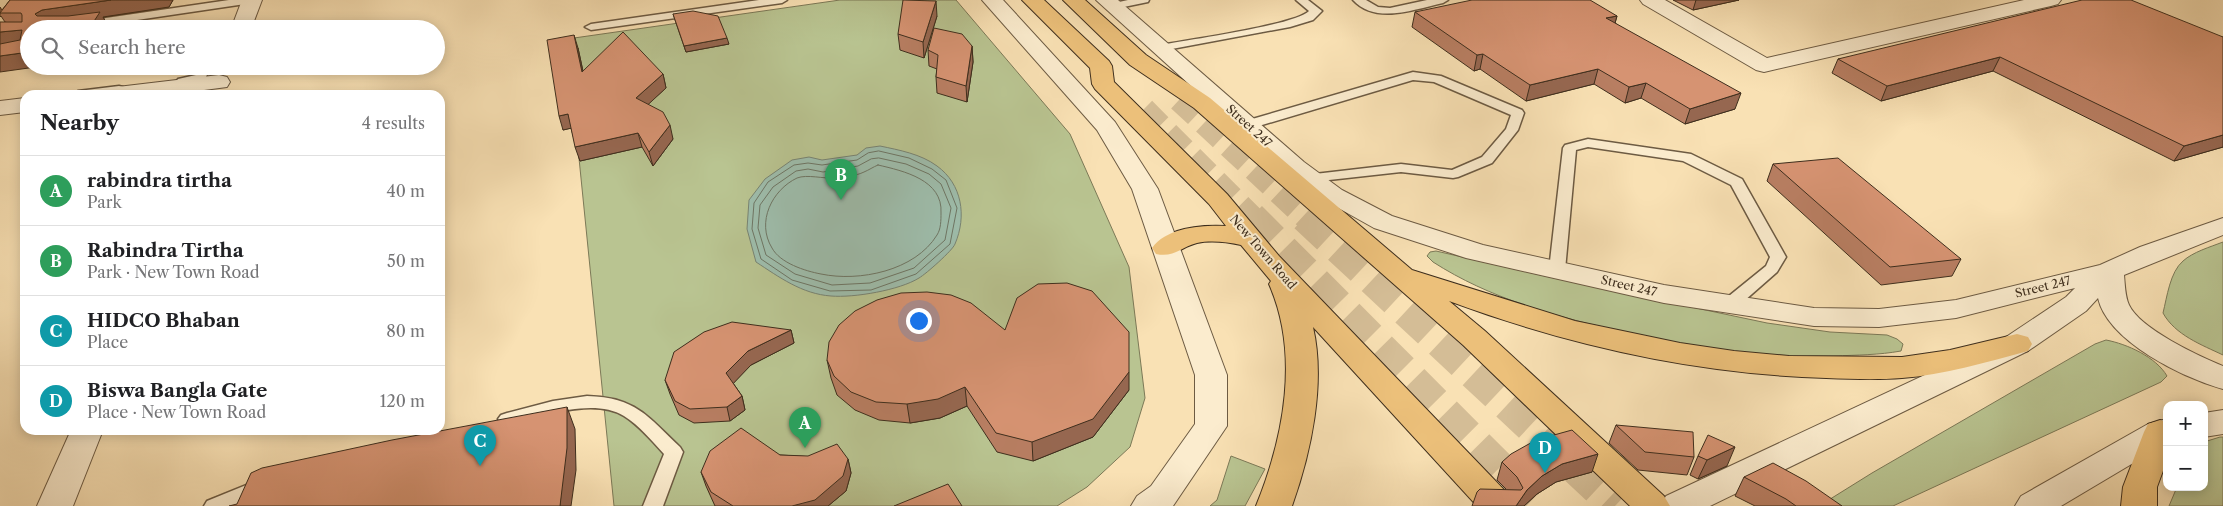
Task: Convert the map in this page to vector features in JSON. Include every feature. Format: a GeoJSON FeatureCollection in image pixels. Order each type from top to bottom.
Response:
{"type":"FeatureCollection","features":[{"type":"Feature","properties":{"kind":"main road","name":"New Town Road"},"geometry":{"type":"LineString","coordinates":[[1032,0],[1101,66],[1103,84],[1218,199],[1269,262],[1498,506]]}},
{"type":"Feature","properties":{"kind":"main road"},"geometry":{"type":"LineString","coordinates":[[1074,0],[1149,54],[1202,103],[1474,338],[1652,506]]}},
{"type":"Feature","properties":{"kind":"main road"},"geometry":{"type":"LineString","coordinates":[[1149,54],[1179,100]]}},
{"type":"Feature","properties":{"kind":"main road"},"geometry":{"type":"LineString","coordinates":[[1101,66],[1144,108]]}},
{"type":"Feature","properties":{"kind":"main road"},"geometry":{"type":"LineString","coordinates":[[1166,248],[1178,240],[1198,234],[1222,232],[1249,238]]}},
{"type":"Feature","properties":{"kind":"main road"},"geometry":{"type":"LineString","coordinates":[[1269,262],[1290,295],[1298,332],[1302,370],[1299,412],[1291,456],[1274,506]]}},
{"type":"Feature","properties":{"kind":"main road"},"geometry":{"type":"LineString","coordinates":[[1397,271],[1487,306],[1588,336],[1696,357],[1805,368],[1909,367],[2017,344]]}},
{"type":"Feature","properties":{"kind":"main road"},"geometry":{"type":"LineString","coordinates":[[2139,506],[2140,487],[2163,432]]}},
{"type":"Feature","properties":{"kind":"street"},"geometry":{"type":"LineString","coordinates":[[245,20],[252,0]]}},
{"type":"Feature","properties":{"kind":"street"},"geometry":{"type":"LineString","coordinates":[[992,0],[1106,127],[1145,189],[1211,375],[1211,426],[1163,495],[1149,506]]}},
{"type":"Feature","properties":{"kind":"street"},"geometry":{"type":"LineString","coordinates":[[1650,0],[1764,65],[2051,0]]}},
{"type":"Feature","properties":{"kind":"street","name":"Street 247"},"geometry":{"type":"LineString","coordinates":[[1110,3],[1149,54],[1247,125],[1333,195],[1383,222],[1476,252],[1664,294],[1814,316],[1879,318],[1956,309],[2109,271],[2150,253],[2223,226]]}},
{"type":"Feature","properties":{"kind":"street"},"geometry":{"type":"LineString","coordinates":[[139,90],[216,77]]}},
{"type":"Feature","properties":{"kind":"street"},"geometry":{"type":"LineString","coordinates":[[0,108],[20,106]]}},
{"type":"Feature","properties":{"kind":"street"},"geometry":{"type":"LineString","coordinates":[[1678,506],[2017,344],[2076,304],[2109,271]]}},
{"type":"Feature","properties":{"kind":"street"},"geometry":{"type":"LineString","coordinates":[[2109,271],[2115,306],[2127,322],[2148,340],[2200,370],[2223,378]]}},
{"type":"Feature","properties":{"kind":"street"},"geometry":{"type":"LineString","coordinates":[[2208,424],[2223,422]]}},
{"type":"Feature","properties":{"kind":"street"},"geometry":{"type":"LineString","coordinates":[[2033,506],[2163,432]]}},
{"type":"Feature","properties":{"kind":"street"},"geometry":{"type":"LineString","coordinates":[[55,506],[85,435]]}},
{"type":"Feature","properties":{"kind":"lane"},"geometry":{"type":"LineString","coordinates":[[106,20],[197,5],[252,0]]}},
{"type":"Feature","properties":{"kind":"lane"},"geometry":{"type":"LineString","coordinates":[[591,27],[782,0]]}},
{"type":"Feature","properties":{"kind":"lane"},"geometry":{"type":"LineString","coordinates":[[1110,3],[1144,0]]}},
{"type":"Feature","properties":{"kind":"lane"},"geometry":{"type":"LineString","coordinates":[[1149,54],[1286,25],[1309,18],[1316,11],[1301,0]]}},
{"type":"Feature","properties":{"kind":"lane"},"geometry":{"type":"LineString","coordinates":[[1358,0],[1376,10],[1390,11],[1443,0]]}},
{"type":"Feature","properties":{"kind":"lane"},"geometry":{"type":"LineString","coordinates":[[1247,125],[1414,76],[1437,79],[1518,113],[1512,130],[1487,160],[1453,174],[1401,168],[1311,178]]}},
{"type":"Feature","properties":{"kind":"lane"},"geometry":{"type":"LineString","coordinates":[[118,90],[190,81],[201,77],[216,77]]}},
{"type":"Feature","properties":{"kind":"lane"},"geometry":{"type":"LineString","coordinates":[[0,102],[20,100]]}},
{"type":"Feature","properties":{"kind":"lane"},"geometry":{"type":"LineString","coordinates":[[1557,270],[1570,148],[1588,142],[1686,157],[1737,182],[1778,257],[1772,269],[1730,304]]}},
{"type":"Feature","properties":{"kind":"lane"},"geometry":{"type":"LineString","coordinates":[[491,422],[588,402],[614,403],[630,411],[674,452],[653,506]]}},
{"type":"Feature","properties":{"kind":"lane"},"geometry":{"type":"LineString","coordinates":[[214,506],[275,480]]}},
{"type":"Feature","properties":{"kind":"green space"},"geometry":{"type":"Polygon","coordinates":[[[840,0],[956,0],[1070,134],[1129,267],[1145,398],[1130,447],[1087,487],[1057,506],[614,506],[567,39],[840,0]]]}},
{"type":"Feature","properties":{"kind":"green space"},"geometry":{"type":"Polygon","coordinates":[[[2223,242],[2223,355],[2182,333],[2168,321],[2163,313],[2175,272],[2183,261],[2202,250],[2223,242]]]}},
{"type":"Feature","properties":{"kind":"green space"},"geometry":{"type":"Polygon","coordinates":[[[1436,251],[1767,323],[1830,332],[1887,335],[1903,344],[1901,351],[1893,352],[1807,356],[1726,350],[1647,337],[1547,313],[1500,296],[1454,275],[1433,262],[1427,256],[1430,252],[1436,251]]]}},
{"type":"Feature","properties":{"kind":"green space"},"geometry":{"type":"Polygon","coordinates":[[[2106,340],[2140,352],[2156,363],[2167,376],[2161,382],[1893,506],[1819,506],[1872,473],[2095,344],[2106,340]]]}},
{"type":"Feature","properties":{"kind":"green space"},"geometry":{"type":"Polygon","coordinates":[[[2223,437],[2223,506],[2169,506],[2175,491],[2208,491],[2208,441],[2223,437]]]}},
{"type":"Feature","properties":{"kind":"green space"},"geometry":{"type":"Polygon","coordinates":[[[1231,456],[1265,469],[1245,506],[1210,506],[1217,500],[1231,456]]]}},
{"type":"Feature","properties":{"kind":"water"},"geometry":{"type":"Polygon","coordinates":[[[880,146],[910,153],[931,162],[945,173],[957,191],[961,212],[959,233],[953,247],[939,262],[919,278],[900,286],[852,296],[831,296],[820,295],[801,288],[782,279],[756,262],[747,229],[749,200],[765,179],[792,160],[809,157],[822,160],[857,155],[866,148],[880,146]]]}},
{"type":"Feature","properties":{"kind":"building"},"geometry":{"type":"Polygon","coordinates":[[[10,0],[111,0],[42,10],[35,14],[37,16],[68,16],[100,12],[95,20],[22,20],[21,13],[0,13],[10,0]]]}},
{"type":"Feature","properties":{"kind":"building"},"geometry":{"type":"Polygon","coordinates":[[[903,0],[936,1],[923,42],[898,34],[903,0]]]}},
{"type":"Feature","properties":{"kind":"building"},"geometry":{"type":"Polygon","coordinates":[[[1472,0],[1590,0],[1617,16],[1606,18],[1741,93],[1690,109],[1646,83],[1629,87],[1598,69],[1530,85],[1483,54],[1477,55],[1415,12],[1472,0]]]}},
{"type":"Feature","properties":{"kind":"building"},"geometry":{"type":"Polygon","coordinates":[[[2082,0],[2131,0],[2223,37],[2223,135],[2184,146],[2000,57],[1887,86],[1838,59],[2082,0]]]}},
{"type":"Feature","properties":{"kind":"building"},"geometry":{"type":"Polygon","coordinates":[[[693,11],[718,16],[727,38],[684,46],[673,14],[693,11]]]}},
{"type":"Feature","properties":{"kind":"building"},"geometry":{"type":"Polygon","coordinates":[[[0,22],[20,22],[20,30],[0,32],[0,22]]]}},
{"type":"Feature","properties":{"kind":"building"},"geometry":{"type":"Polygon","coordinates":[[[934,28],[962,34],[972,46],[966,86],[936,77],[938,55],[928,50],[934,28]]]}},
{"type":"Feature","properties":{"kind":"building"},"geometry":{"type":"Polygon","coordinates":[[[623,32],[663,74],[636,98],[663,112],[670,125],[649,152],[638,133],[575,147],[568,114],[559,116],[547,40],[574,35],[582,72],[623,32]]]}},
{"type":"Feature","properties":{"kind":"building"},"geometry":{"type":"Polygon","coordinates":[[[20,40],[20,53],[0,56],[0,44],[20,40]]]}},
{"type":"Feature","properties":{"kind":"building"},"geometry":{"type":"Polygon","coordinates":[[[1838,158],[1961,259],[1890,267],[1773,164],[1838,158]]]}},
{"type":"Feature","properties":{"kind":"building"},"geometry":{"type":"Polygon","coordinates":[[[1067,283],[1092,291],[1129,332],[1129,372],[1093,419],[1032,442],[996,433],[965,387],[938,399],[907,404],[876,402],[851,392],[834,376],[827,360],[829,342],[839,325],[855,311],[877,300],[901,293],[927,292],[951,295],[971,303],[1005,330],[1017,298],[1038,284],[1067,283]]]}},
{"type":"Feature","properties":{"kind":"building"},"geometry":{"type":"Polygon","coordinates":[[[732,322],[791,330],[748,351],[726,373],[742,396],[727,407],[690,409],[675,401],[665,380],[674,352],[704,332],[732,322]]]}},
{"type":"Feature","properties":{"kind":"building"},"geometry":{"type":"Polygon","coordinates":[[[567,407],[567,448],[560,506],[229,506],[237,504],[251,473],[262,468],[419,435],[445,435],[445,430],[567,407]]]}},
{"type":"Feature","properties":{"kind":"building"},"geometry":{"type":"Polygon","coordinates":[[[1616,425],[1693,432],[1694,457],[1645,452],[1616,425]]]}},
{"type":"Feature","properties":{"kind":"building"},"geometry":{"type":"Polygon","coordinates":[[[741,428],[780,455],[808,456],[837,444],[848,459],[843,476],[815,500],[792,506],[733,506],[711,492],[701,472],[710,451],[741,428]]]}},
{"type":"Feature","properties":{"kind":"building"},"geometry":{"type":"Polygon","coordinates":[[[1572,430],[1598,454],[1562,464],[1542,476],[1527,490],[1516,506],[1472,506],[1480,489],[1521,490],[1523,488],[1517,477],[1502,462],[1511,454],[1536,440],[1572,430]]]}},
{"type":"Feature","properties":{"kind":"building"},"geometry":{"type":"Polygon","coordinates":[[[1708,435],[1735,447],[1707,460],[1698,456],[1708,435]]]}},
{"type":"Feature","properties":{"kind":"building"},"geometry":{"type":"Polygon","coordinates":[[[1773,463],[1806,481],[1842,506],[1796,506],[1744,477],[1773,463]]]}},
{"type":"Feature","properties":{"kind":"building"},"geometry":{"type":"Polygon","coordinates":[[[948,484],[962,506],[894,506],[948,484]]]}},
{"type":"Feature","properties":{"kind":"tunnel"},"geometry":{"type":"LineString","coordinates":[[1179,100],[1306,218]]}},
{"type":"Feature","properties":{"kind":"tunnel"},"geometry":{"type":"LineString","coordinates":[[1144,109],[1253,218]]}},
{"type":"Feature","properties":{"kind":"tunnel"},"geometry":{"type":"LineString","coordinates":[[1251,217],[1539,506]]}},
{"type":"Feature","properties":{"kind":"tunnel"},"geometry":{"type":"LineString","coordinates":[[1305,217],[1615,506]]}},
{"type":"Feature","properties":{"kind":"place","name":"Rabindra Tirtha"},"geometry":{"type":"Point","coordinates":[841,200]}},
{"type":"Feature","properties":{"kind":"place","name":"rabindra tirtha"},"geometry":{"type":"Point","coordinates":[805,448]}},
{"type":"Feature","properties":{"kind":"place","name":"HIDCO Bhaban"},"geometry":{"type":"Point","coordinates":[480,466]}},
{"type":"Feature","properties":{"kind":"place","name":"Biswa Bangla Gate"},"geometry":{"type":"Point","coordinates":[1545,473]}}]}
